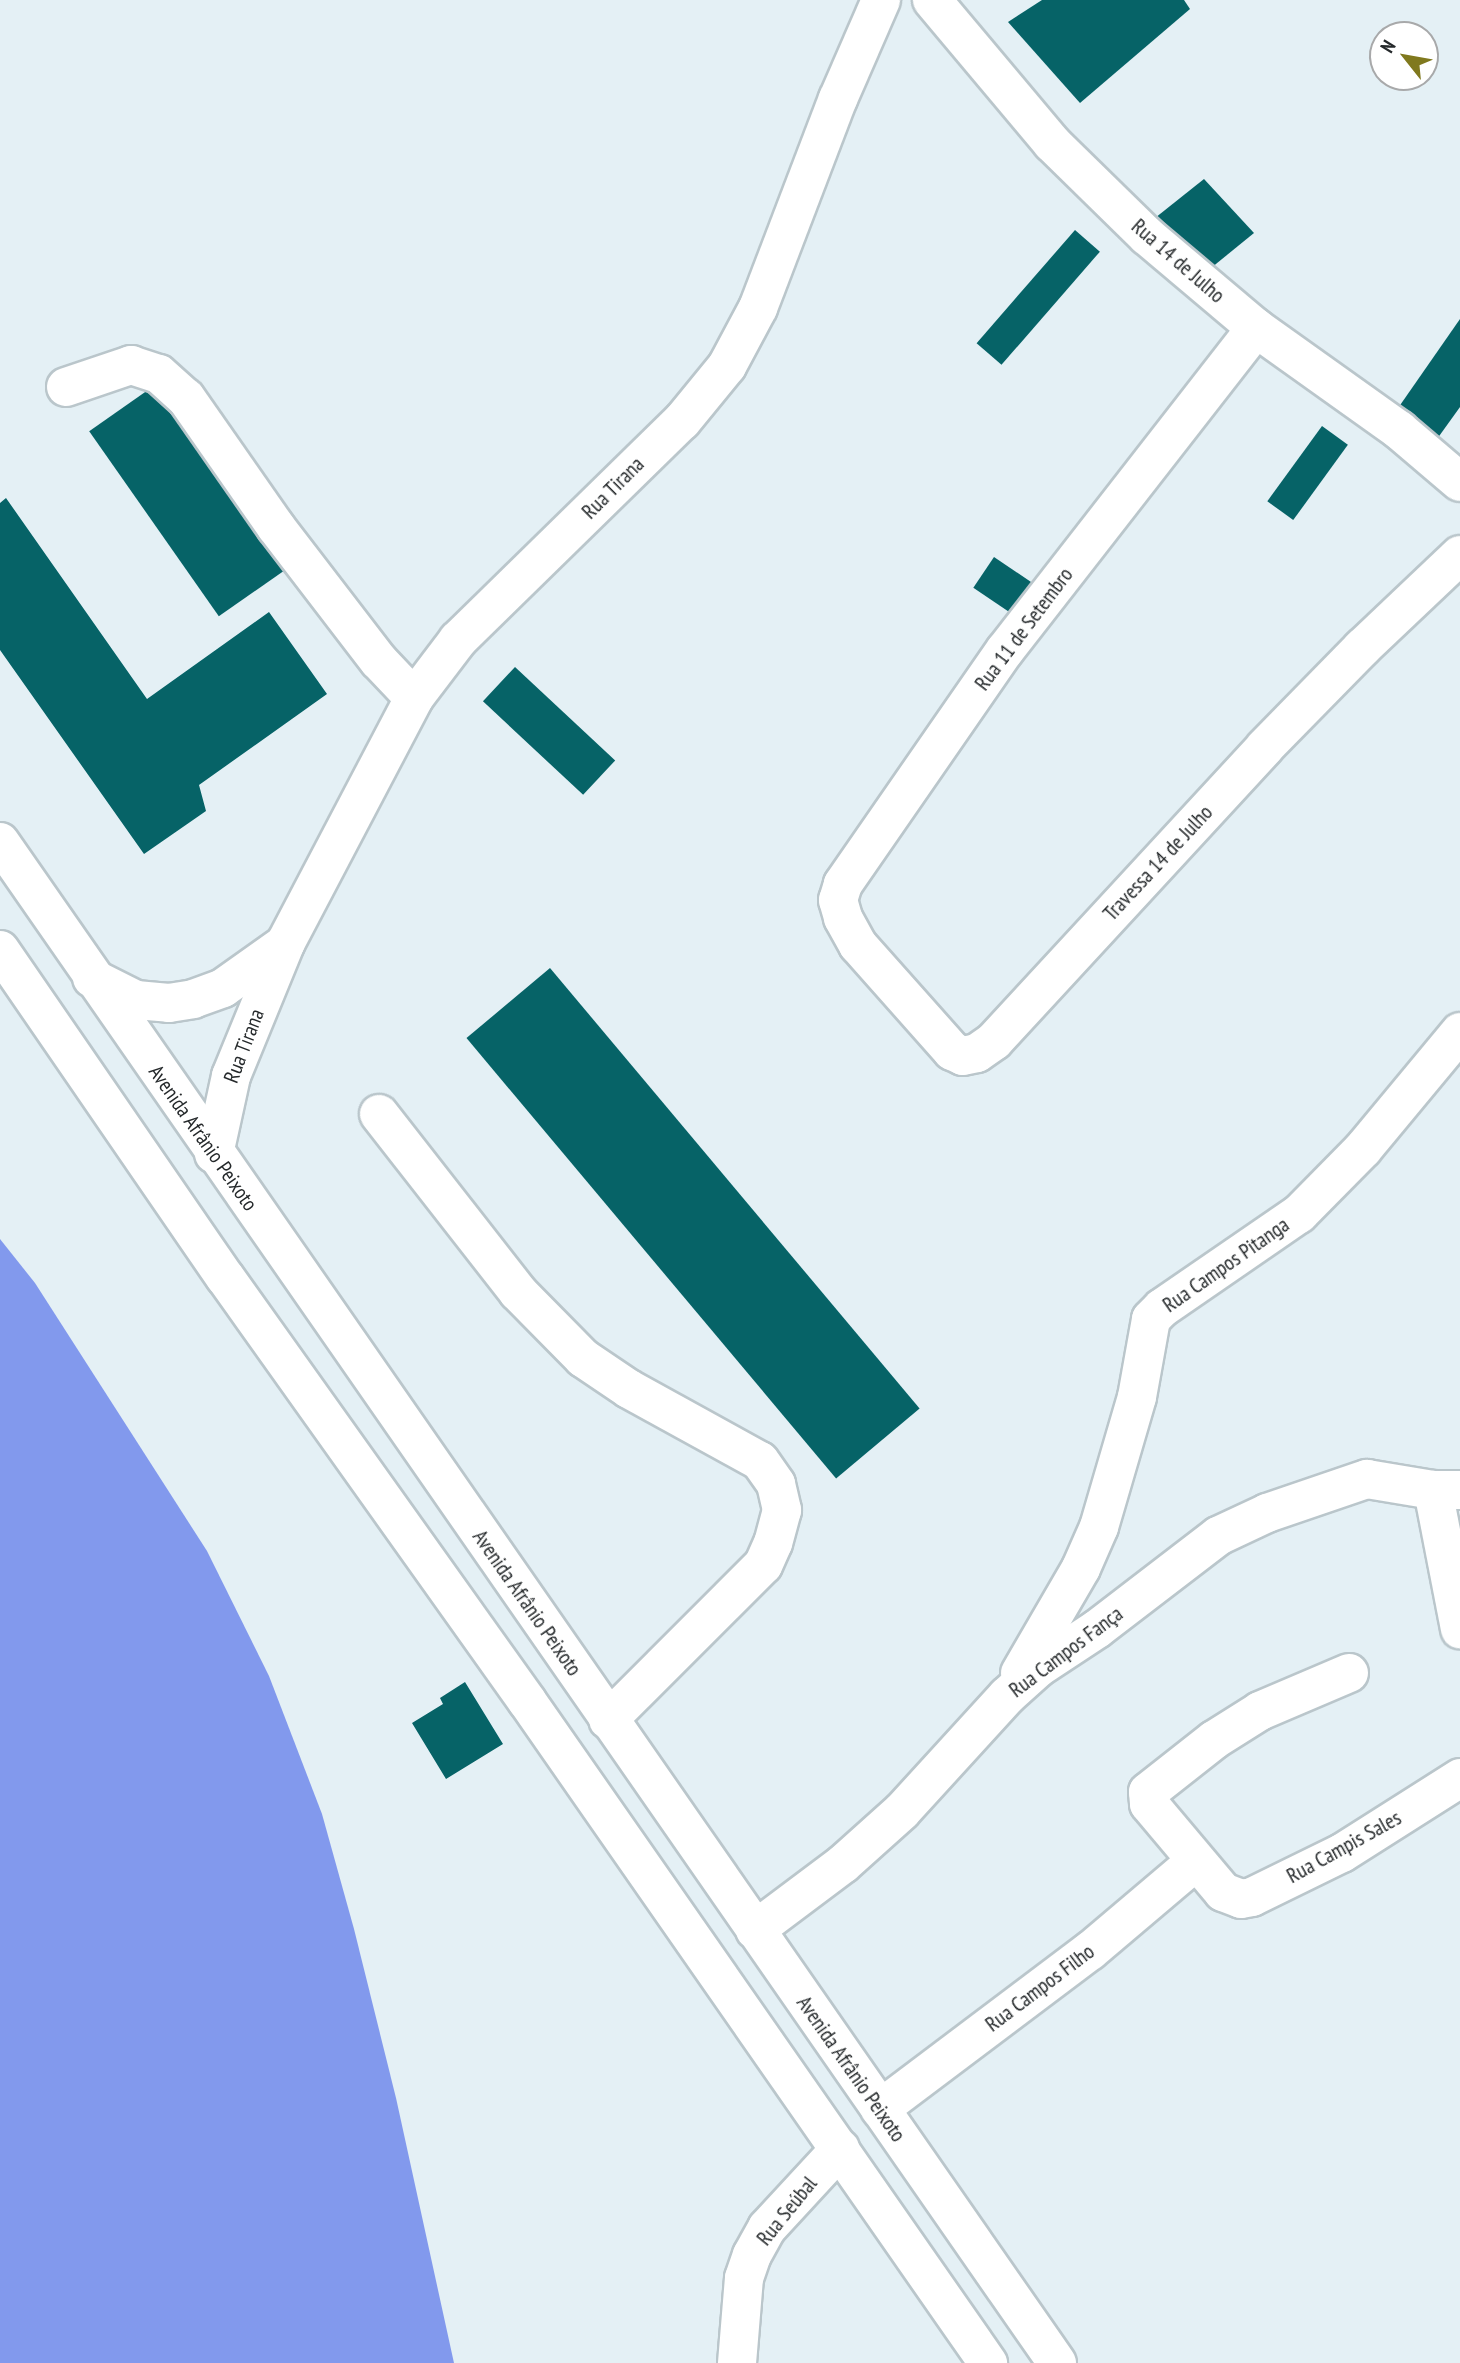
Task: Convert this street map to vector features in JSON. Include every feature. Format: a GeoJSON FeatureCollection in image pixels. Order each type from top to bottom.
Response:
{"type":"FeatureCollection","features":[{"type":"Feature","properties":{"kind":"street","name":"Rua Tirana"},"geometry":{"type":"LineString","coordinates":[[214,1154],[231,1076],[286,942],[414,698],[458,640],[682,421],[727,366],[758,308],[838,99],[881,0]]}},
{"type":"Feature","properties":{"kind":"street","name":"Rua 14 de Julho"},"geometry":{"type":"LineString","coordinates":[[932,0],[1052,143],[1147,236],[1256,328],[1399,430],[1460,482]]}},
{"type":"Feature","properties":{"kind":"street","name":"Rua 11 de Setembro"},"geometry":{"type":"LineString","coordinates":[[858,944],[842,918],[838,900],[843,884],[1005,650],[1256,328]]}},
{"type":"Feature","properties":{"kind":"street"},"geometry":{"type":"LineString","coordinates":[[66,387],[131,365],[159,374],[186,398],[276,527],[379,661],[414,698]]}},
{"type":"Feature","properties":{"kind":"street","name":"Travessa 14 de Julho"},"geometry":{"type":"LineString","coordinates":[[858,944],[952,1051],[963,1056],[977,1053],[994,1041],[1265,747],[1362,648],[1460,555]]}},
{"type":"Feature","properties":{"kind":"street","name":"Avenida Afrânio Peixoto"},"geometry":{"type":"LineString","coordinates":[[0,842],[214,1154],[1057,2363]]}},
{"type":"Feature","properties":{"kind":"street","name":"Rua Tirana"},"geometry":{"type":"LineString","coordinates":[[93,978],[136,1000],[169,1003],[193,999],[223,988],[286,942]]}},
{"type":"Feature","properties":{"kind":"street"},"geometry":{"type":"LineString","coordinates":[[0,950],[225,1277],[988,2363]]}},
{"type":"Feature","properties":{"kind":"street","name":"Rua Campos Pitanga"},"geometry":{"type":"LineString","coordinates":[[1007,1696],[1051,1623],[1099,1527],[1137,1397],[1147,1329],[1151,1319],[1162,1308],[1299,1214],[1455,1050]]}},
{"type":"Feature","properties":{"kind":"street"},"geometry":{"type":"LineString","coordinates":[[379,1114],[518,1292],[583,1358],[629,1389],[760,1461],[776,1484],[782,1510],[773,1543],[763,1565],[608,1720]]}},
{"type":"Feature","properties":{"kind":"street","name":"Rua Campos Fança"},"geometry":{"type":"LineString","coordinates":[[755,1930],[843,1864],[902,1811],[1007,1696],[1038,1668],[1097,1629],[1218,1536],[1267,1513],[1367,1479],[1447,1490]]}},
{"type":"Feature","properties":{"kind":"street"},"geometry":{"type":"LineString","coordinates":[[1447,1490],[1460,1629]]}},
{"type":"Feature","properties":{"kind":"street"},"geometry":{"type":"LineString","coordinates":[[1195,1861],[1149,1804],[1148,1792],[1214,1740],[1260,1711],[1349,1673]]}},
{"type":"Feature","properties":{"kind":"street","name":"Rua Campis Sales"},"geometry":{"type":"LineString","coordinates":[[1195,1861],[1223,1892],[1241,1899],[1252,1896],[1342,1853],[1460,1778]]}},
{"type":"Feature","properties":{"kind":"street","name":"Rua Campos Filho"},"geometry":{"type":"LineString","coordinates":[[880,2109],[1090,1951],[1195,1861]]}},
{"type":"Feature","properties":{"kind":"street","name":"Rua Seúbal"},"geometry":{"type":"LineString","coordinates":[[737,2363],[744,2278],[752,2255],[767,2228],[840,2149]]}},
{"type":"Feature","properties":{"kind":"water"},"geometry":{"type":"Polygon","coordinates":[[[0,1239],[35,1283],[207,1551],[269,1676],[322,1814],[354,1929],[396,2098],[454,2363],[0,2363],[0,1239]]]}},
{"type":"Feature","properties":{"kind":"building"},"geometry":{"type":"Polygon","coordinates":[[[1042,0],[1184,0],[1190,9],[1080,103],[1008,22],[1042,0]]]}},
{"type":"Feature","properties":{"kind":"building"},"geometry":{"type":"Polygon","coordinates":[[[1204,179],[1254,233],[1211,268],[1155,218],[1204,179]]]}},
{"type":"Feature","properties":{"kind":"building"},"geometry":{"type":"Polygon","coordinates":[[[1075,230],[1100,252],[1001,365],[977,343],[1075,230]]]}},
{"type":"Feature","properties":{"kind":"building"},"geometry":{"type":"Polygon","coordinates":[[[1460,319],[1460,407],[1437,439],[1396,411],[1460,319]]]}},
{"type":"Feature","properties":{"kind":"building"},"geometry":{"type":"Polygon","coordinates":[[[158,383],[288,568],[219,616],[89,431],[158,383]]]}},
{"type":"Feature","properties":{"kind":"building"},"geometry":{"type":"Polygon","coordinates":[[[1322,426],[1348,445],[1293,520],[1267,501],[1322,426]]]}},
{"type":"Feature","properties":{"kind":"building"},"geometry":{"type":"Polygon","coordinates":[[[6,498],[147,699],[269,612],[327,694],[199,785],[206,811],[144,854],[0,650],[0,503],[6,498]]]}},
{"type":"Feature","properties":{"kind":"building"},"geometry":{"type":"Polygon","coordinates":[[[994,557],[1035,585],[1015,616],[973,588],[994,557]]]}},
{"type":"Feature","properties":{"kind":"building"},"geometry":{"type":"Polygon","coordinates":[[[515,667],[615,760],[583,795],[483,701],[515,667]]]}},
{"type":"Feature","properties":{"kind":"building"},"geometry":{"type":"Polygon","coordinates":[[[550,968],[920,1408],[836,1479],[467,1038],[550,968]]]}},
{"type":"Feature","properties":{"kind":"building"},"geometry":{"type":"Polygon","coordinates":[[[465,1682],[503,1744],[446,1779],[412,1723],[443,1704],[440,1698],[465,1682]]]}}]}
